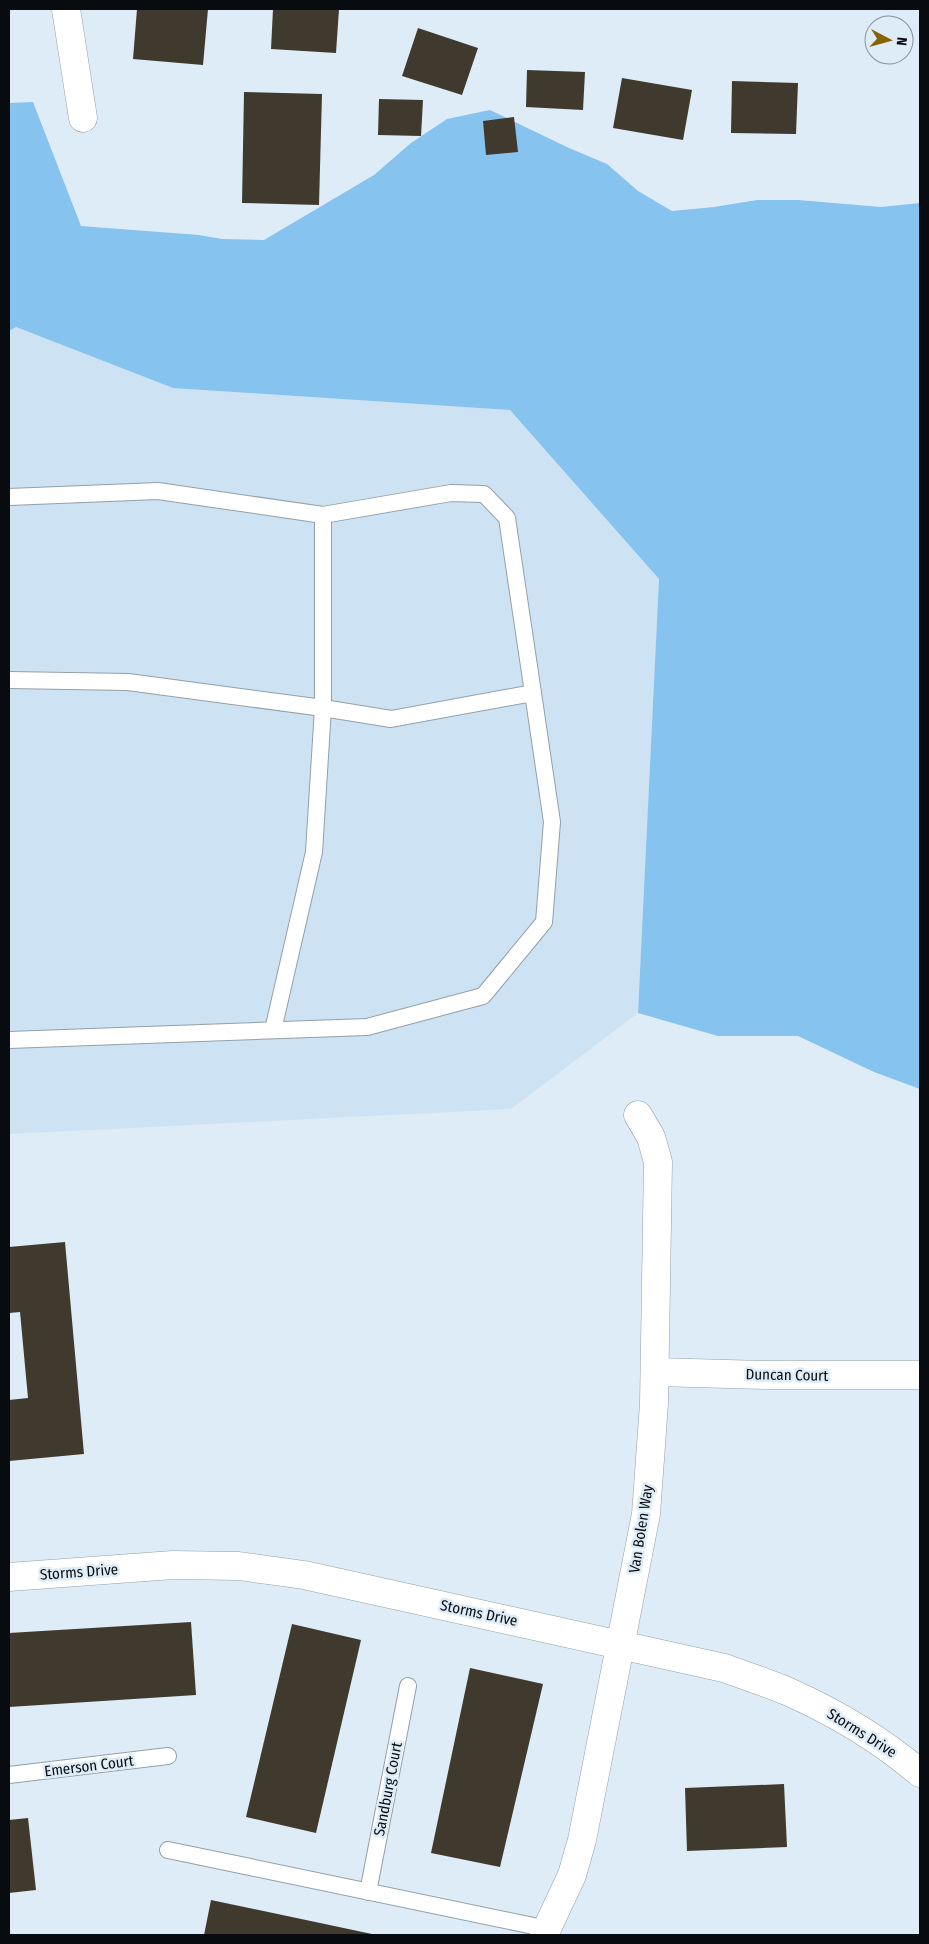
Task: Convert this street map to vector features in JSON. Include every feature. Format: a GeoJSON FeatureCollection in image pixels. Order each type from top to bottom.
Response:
{"type":"FeatureCollection","features":[{"type":"Feature","properties":{"kind":"street"},"geometry":{"type":"LineString","coordinates":[[66,9],[83,118]]}},
{"type":"Feature","properties":{"kind":"street","name":"Van Bolen Way"},"geometry":{"type":"LineString","coordinates":[[546,1932],[572,1875],[582,1840],[646,1514],[654,1404],[658,1162],[651,1137],[638,1115]]}},
{"type":"Feature","properties":{"kind":"street","name":"Duncan Court"},"geometry":{"type":"LineString","coordinates":[[655,1372],[778,1375],[920,1375]]}},
{"type":"Feature","properties":{"kind":"street","name":"Storms Drive"},"geometry":{"type":"LineString","coordinates":[[9,1577],[173,1565],[239,1566],[304,1575],[724,1668],[788,1692],[841,1718],[898,1755],[920,1773]]}},
{"type":"Feature","properties":{"kind":"lane"},"geometry":{"type":"LineString","coordinates":[[9,497],[158,491],[324,515],[451,493],[484,494],[507,518],[552,822],[544,922],[483,996],[367,1026],[9,1040]]}},
{"type":"Feature","properties":{"kind":"lane"},"geometry":{"type":"LineString","coordinates":[[273,1030],[314,852],[323,708],[324,515]]}},
{"type":"Feature","properties":{"kind":"lane"},"geometry":{"type":"LineString","coordinates":[[9,680],[128,682],[391,718],[532,693]]}},
{"type":"Feature","properties":{"kind":"lane","name":"Sandburg Court"},"geometry":{"type":"LineString","coordinates":[[368,1892],[408,1686]]}},
{"type":"Feature","properties":{"kind":"lane","name":"Emerson Court"},"geometry":{"type":"LineString","coordinates":[[9,1775],[168,1756]]}},
{"type":"Feature","properties":{"kind":"lane"},"geometry":{"type":"LineString","coordinates":[[168,1850],[546,1932]]}},
{"type":"Feature","properties":{"kind":"shaded area"},"geometry":{"type":"Polygon","coordinates":[[[33,102],[81,226],[199,235],[222,239],[264,240],[374,175],[411,143],[447,119],[490,110],[607,164],[638,191],[672,211],[757,200],[798,200],[881,207],[920,203],[920,1089],[874,1072],[798,1036],[718,1036],[638,1013],[659,579],[510,410],[173,388],[16,327],[9,331],[9,103],[33,102]]]}},
{"type":"Feature","properties":{"kind":"shaded area"},"geometry":{"type":"Polygon","coordinates":[[[16,327],[173,388],[510,410],[659,579],[638,1013],[511,1109],[9,1134],[9,331],[16,327]]]}},
{"type":"Feature","properties":{"kind":"building"},"geometry":{"type":"Polygon","coordinates":[[[137,9],[208,9],[203,65],[133,59],[137,9]]]}},
{"type":"Feature","properties":{"kind":"building"},"geometry":{"type":"Polygon","coordinates":[[[273,9],[339,9],[336,53],[271,49],[273,9]]]}},
{"type":"Feature","properties":{"kind":"building"},"geometry":{"type":"Polygon","coordinates":[[[418,28],[478,48],[462,95],[402,76],[418,28]]]}},
{"type":"Feature","properties":{"kind":"building"},"geometry":{"type":"Polygon","coordinates":[[[527,70],[585,72],[583,110],[526,107],[527,70]]]}},
{"type":"Feature","properties":{"kind":"building"},"geometry":{"type":"Polygon","coordinates":[[[622,78],[692,90],[683,140],[613,128],[622,78]]]}},
{"type":"Feature","properties":{"kind":"building"},"geometry":{"type":"Polygon","coordinates":[[[732,81],[798,83],[796,134],[731,133],[732,81]]]}},
{"type":"Feature","properties":{"kind":"building"},"geometry":{"type":"Polygon","coordinates":[[[244,92],[322,94],[319,205],[242,203],[244,92]]]}},
{"type":"Feature","properties":{"kind":"building"},"geometry":{"type":"Polygon","coordinates":[[[379,99],[423,100],[421,136],[378,135],[379,99]]]}},
{"type":"Feature","properties":{"kind":"building"},"geometry":{"type":"Polygon","coordinates":[[[514,117],[518,152],[486,155],[483,121],[514,117]]]}},
{"type":"Feature","properties":{"kind":"building"},"geometry":{"type":"Polygon","coordinates":[[[65,1242],[84,1454],[9,1461],[9,1400],[28,1398],[20,1312],[9,1313],[9,1247],[65,1242]]]}},
{"type":"Feature","properties":{"kind":"building"},"geometry":{"type":"Polygon","coordinates":[[[191,1622],[196,1695],[9,1707],[9,1633],[191,1622]]]}},
{"type":"Feature","properties":{"kind":"building"},"geometry":{"type":"Polygon","coordinates":[[[292,1624],[361,1640],[316,1833],[246,1817],[292,1624]]]}},
{"type":"Feature","properties":{"kind":"building"},"geometry":{"type":"Polygon","coordinates":[[[470,1668],[543,1684],[500,1867],[431,1853],[470,1668]]]}},
{"type":"Feature","properties":{"kind":"building"},"geometry":{"type":"Polygon","coordinates":[[[784,1784],[787,1847],[687,1851],[685,1788],[784,1784]]]}},
{"type":"Feature","properties":{"kind":"building"},"geometry":{"type":"Polygon","coordinates":[[[28,1818],[36,1890],[9,1893],[9,1820],[28,1818]]]}},
{"type":"Feature","properties":{"kind":"building"},"geometry":{"type":"Polygon","coordinates":[[[211,1900],[372,1934],[372,1935],[204,1935],[211,1900]]]}}]}
